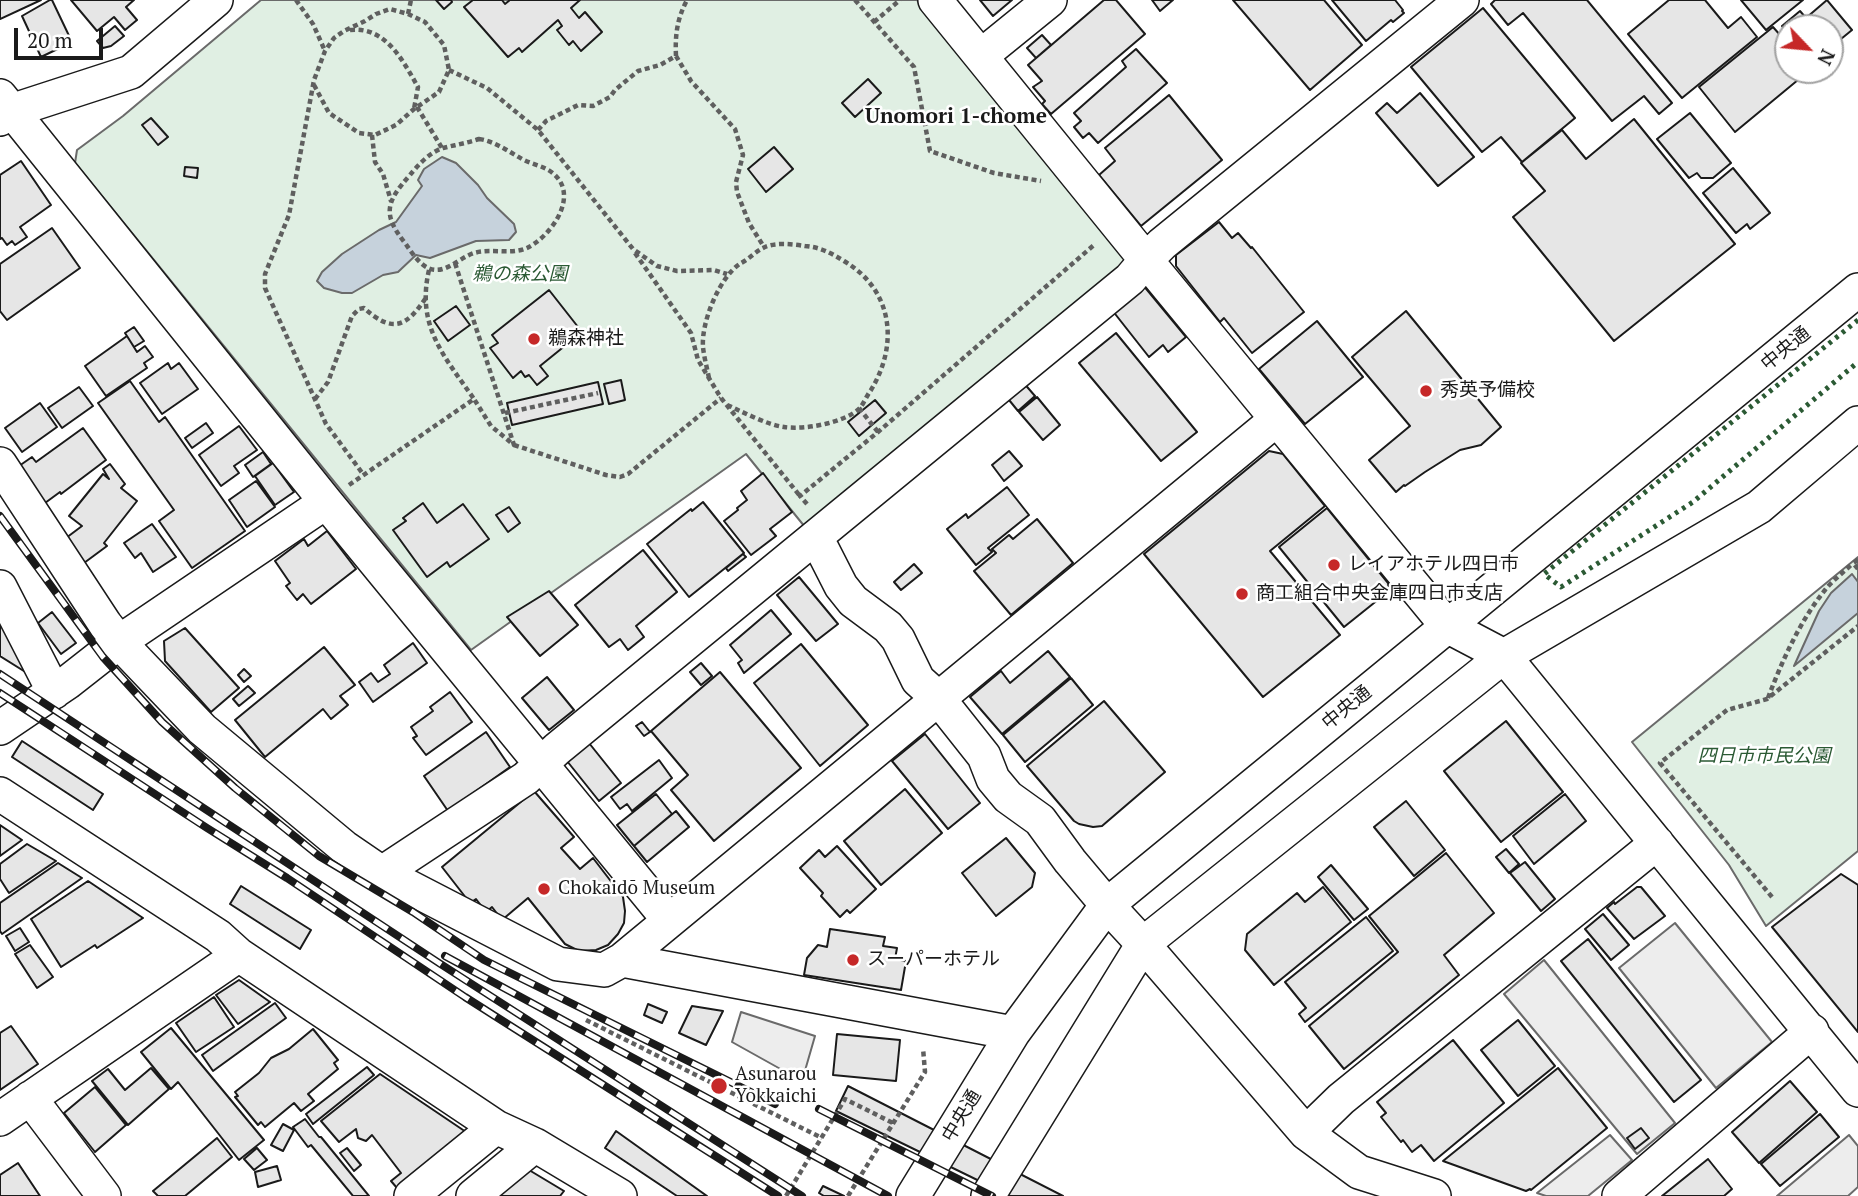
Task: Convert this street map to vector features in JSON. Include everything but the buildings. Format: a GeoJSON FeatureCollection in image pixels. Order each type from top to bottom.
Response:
{"type":"FeatureCollection","features":[{"type":"Feature","properties":{"kind":"street"},"geometry":{"type":"LineString","coordinates":[[216,0],[131,72],[4,109],[669,920]]}},
{"type":"Feature","properties":{"kind":"street"},"geometry":{"type":"LineString","coordinates":[[935,0],[1447,626],[1504,656],[1858,1090]]}},
{"type":"Feature","properties":{"kind":"street"},"geometry":{"type":"LineString","coordinates":[[981,56],[1050,0]]}},
{"type":"Feature","properties":{"kind":"street"},"geometry":{"type":"LineString","coordinates":[[382,873],[526,778],[1130,279],[1162,244],[1462,0]]}},
{"type":"Feature","properties":{"kind":"street","name":"中央通"},"geometry":{"type":"LineString","coordinates":[[913,1196],[1013,1033],[1107,905],[1858,289]]}},
{"type":"Feature","properties":{"kind":"street"},"geometry":{"type":"LineString","coordinates":[[0,464],[105,624],[202,729],[344,847],[382,873],[558,964],[604,970],[622,960],[1277,419]]}},
{"type":"Feature","properties":{"kind":"street"},"geometry":{"type":"LineString","coordinates":[[988,1196],[1143,944],[1504,656],[1759,508],[1858,423]]}},
{"type":"Feature","properties":{"kind":"street"},"geometry":{"type":"LineString","coordinates":[[0,728],[103,657],[119,642],[326,502]]}},
{"type":"Feature","properties":{"kind":"street"},"geometry":{"type":"LineString","coordinates":[[822,532],[841,586],[853,601],[888,627],[904,649],[918,680],[938,698],[984,756],[993,779],[1008,797],[1040,820],[1107,905],[1306,1133],[1359,1172],[1434,1196]]}},
{"type":"Feature","properties":{"kind":"street"},"geometry":{"type":"LineString","coordinates":[[0,587],[54,692]]}},
{"type":"Feature","properties":{"kind":"street"},"geometry":{"type":"LineString","coordinates":[[0,794],[218,936],[239,955],[496,1127],[535,1146],[610,1193]]}},
{"type":"Feature","properties":{"kind":"street"},"geometry":{"type":"LineString","coordinates":[[1306,1133],[1341,1099],[1657,843]]}},
{"type":"Feature","properties":{"kind":"street"},"geometry":{"type":"LineString","coordinates":[[0,1119],[239,955]]}},
{"type":"Feature","properties":{"kind":"street"},"geometry":{"type":"LineString","coordinates":[[622,960],[1013,1033]]}},
{"type":"Feature","properties":{"kind":"street"},"geometry":{"type":"LineString","coordinates":[[1619,1196],[1812,1031]]}},
{"type":"Feature","properties":{"kind":"street"},"geometry":{"type":"LineString","coordinates":[[30,1098],[104,1196]]}},
{"type":"Feature","properties":{"kind":"street"},"geometry":{"type":"LineString","coordinates":[[411,1196],[496,1127]]}},
{"type":"Feature","properties":{"kind":"street"},"geometry":{"type":"LineString","coordinates":[[473,1196],[535,1146]]}},
{"type":"Feature","properties":{"kind":"path"},"geometry":{"type":"LineString","coordinates":[[296,0],[313,24],[325,51]]}},
{"type":"Feature","properties":{"kind":"path"},"geometry":{"type":"LineString","coordinates":[[408,15],[411,0]]}},
{"type":"Feature","properties":{"kind":"path"},"geometry":{"type":"LineString","coordinates":[[687,0],[675,34],[676,56],[691,81],[735,130],[743,155],[736,182],[737,192],[748,223],[764,247]]}},
{"type":"Feature","properties":{"kind":"path"},"geometry":{"type":"LineString","coordinates":[[855,0],[914,67],[930,151],[994,173],[1040,181],[1071,168]]}},
{"type":"Feature","properties":{"kind":"path"},"geometry":{"type":"LineString","coordinates":[[874,22],[900,0]]}},
{"type":"Feature","properties":{"kind":"path"},"geometry":{"type":"LineString","coordinates":[[314,85],[329,113],[359,133],[375,135],[396,125],[439,92],[449,70],[444,45],[425,22],[390,9],[344,30],[334,38],[325,51],[314,85],[289,215],[265,274],[265,288],[326,424],[363,474]]}},
{"type":"Feature","properties":{"kind":"path"},"geometry":{"type":"LineString","coordinates":[[344,30],[361,29],[375,33],[394,49],[418,88],[415,108],[442,148]]}},
{"type":"Feature","properties":{"kind":"path"},"geometry":{"type":"LineString","coordinates":[[538,130],[546,121],[578,105],[593,106],[610,97],[638,71],[660,65],[676,56]]}},
{"type":"Feature","properties":{"kind":"path"},"geometry":{"type":"LineString","coordinates":[[449,70],[486,88],[538,130],[633,249],[691,333],[698,360],[725,404],[800,496],[822,532]]}},
{"type":"Feature","properties":{"kind":"path"},"geometry":{"type":"LineString","coordinates":[[372,135],[375,162],[383,174],[391,202]]}},
{"type":"Feature","properties":{"kind":"path"},"geometry":{"type":"LineString","coordinates":[[479,139],[488,140],[529,162],[547,168],[560,181],[565,194],[561,213],[535,243],[525,249],[475,253],[438,270],[429,270],[419,262],[390,220],[391,202],[400,185],[420,163],[442,148],[479,139]]}},
{"type":"Feature","properties":{"kind":"path"},"geometry":{"type":"LineString","coordinates":[[800,496],[1103,238]]}},
{"type":"Feature","properties":{"kind":"path"},"geometry":{"type":"LineString","coordinates":[[709,378],[703,344],[708,313],[727,274],[764,247],[780,244],[817,247],[848,263],[875,289],[887,325],[886,358],[859,408],[825,424],[784,427],[725,404]]}},
{"type":"Feature","properties":{"kind":"path"},"geometry":{"type":"LineString","coordinates":[[633,249],[657,266],[677,271],[714,270],[727,274]]}},
{"type":"Feature","properties":{"kind":"path"},"geometry":{"type":"LineString","coordinates":[[456,263],[514,445]]}},
{"type":"Feature","properties":{"kind":"path"},"geometry":{"type":"LineString","coordinates":[[429,270],[426,311],[439,350],[491,426],[514,445],[606,475],[620,477],[628,474],[721,398]]}},
{"type":"Feature","properties":{"kind":"path"},"geometry":{"type":"LineString","coordinates":[[315,399],[328,382],[352,316],[359,309],[364,308],[378,321],[396,324],[406,320],[419,309],[426,296]]}},
{"type":"Feature","properties":{"kind":"path"},"geometry":{"type":"LineString","coordinates":[[505,413],[598,393]]}},
{"type":"Feature","properties":{"kind":"path"},"geometry":{"type":"LineString","coordinates":[[326,502],[474,399]]}},
{"type":"Feature","properties":{"kind":"path"},"geometry":{"type":"LineString","coordinates":[[859,408],[878,432]]}},
{"type":"Feature","properties":{"kind":"path"},"geometry":{"type":"LineString","coordinates":[[1767,699],[1776,675],[1804,622],[1826,589],[1856,561],[1858,569]]}},
{"type":"Feature","properties":{"kind":"path"},"geometry":{"type":"LineString","coordinates":[[1772,897],[1660,763],[1727,710],[1767,699],[1858,626]]}},
{"type":"Feature","properties":{"kind":"path"},"geometry":{"type":"LineString","coordinates":[[848,1196],[925,1072],[922,1032],[927,1017]]}},
{"type":"Feature","properties":{"kind":"path"},"geometry":{"type":"LineString","coordinates":[[586,1020],[822,1138]]}},
{"type":"Feature","properties":{"kind":"path"},"geometry":{"type":"LineString","coordinates":[[786,1196],[845,1099],[893,1123]]}},
{"type":"Feature","properties":{"kind":"green space","name":"鵜の森公園"},"geometry":{"type":"Polygon","coordinates":[[[261,0],[917,0],[1124,255],[1124,272],[809,532],[746,454],[471,650],[75,163],[77,150],[123,116],[261,0]]]}},
{"type":"Feature","properties":{"kind":"green space","name":"四日市市民公園"},"geometry":{"type":"Polygon","coordinates":[[[1858,557],[1858,851],[1766,926],[1729,865],[1632,742],[1858,557]]]}},
{"type":"Feature","properties":{"kind":"shaded area"},"geometry":{"type":"Polygon","coordinates":[[[442,157],[456,163],[514,224],[516,232],[509,240],[476,241],[430,258],[416,255],[398,272],[383,275],[352,293],[324,288],[317,281],[322,272],[342,254],[396,222],[422,186],[418,180],[424,169],[442,157]]]}},
{"type":"Feature","properties":{"kind":"shaded area"},"geometry":{"type":"Polygon","coordinates":[[[1852,574],[1858,582],[1858,613],[1794,666],[1819,611],[1831,593],[1852,574]]]}},
{"type":"Feature","properties":{"kind":"shaded area"},"geometry":{"type":"Polygon","coordinates":[[[1675,923],[1772,1042],[1716,1088],[1619,968],[1675,923]]]}},
{"type":"Feature","properties":{"kind":"shaded area"},"geometry":{"type":"Polygon","coordinates":[[[1544,960],[1675,1123],[1637,1154],[1504,994],[1544,960]]]}},
{"type":"Feature","properties":{"kind":"shaded area"},"geometry":{"type":"Polygon","coordinates":[[[741,1012],[815,1036],[802,1081],[732,1042],[741,1012]]]}},
{"type":"Feature","properties":{"kind":"shaded area"},"geometry":{"type":"Polygon","coordinates":[[[1610,1135],[1632,1160],[1588,1196],[1546,1196],[1537,1193],[1610,1135]]]}},
{"type":"Feature","properties":{"kind":"shaded area"},"geometry":{"type":"Polygon","coordinates":[[[1849,1135],[1858,1146],[1858,1187],[1848,1196],[1777,1196],[1849,1135]]]}},
{"type":"Feature","properties":{"kind":"railway"},"geometry":{"type":"LineString","coordinates":[[0,516],[103,657],[162,722],[235,788],[319,856],[413,912],[484,960],[775,1104]]}},
{"type":"Feature","properties":{"kind":"railway"},"geometry":{"type":"LineString","coordinates":[[0,674],[439,963],[802,1196]]}},
{"type":"Feature","properties":{"kind":"railway"},"geometry":{"type":"LineString","coordinates":[[0,693],[287,878],[465,997],[778,1196]]}},
{"type":"Feature","properties":{"kind":"railway"},"geometry":{"type":"LineString","coordinates":[[445,956],[888,1196]]}},
{"type":"Feature","properties":{"kind":"railway"},"geometry":{"type":"LineString","coordinates":[[819,1109],[992,1196]]}},
{"type":"Feature","properties":{"kind":"hedge"},"geometry":{"type":"LineString","coordinates":[[1858,320],[1544,574],[1561,587],[1693,502],[1858,362]]}},
{"type":"Feature","properties":{"kind":"place","name":"鵜森神社"},"geometry":{"type":"Point","coordinates":[534,339]}},
{"type":"Feature","properties":{"kind":"place","name":"秀英予備校"},"geometry":{"type":"Point","coordinates":[1426,391]}},
{"type":"Feature","properties":{"kind":"place","name":"レイアホテル四日市"},"geometry":{"type":"Point","coordinates":[1334,565]}},
{"type":"Feature","properties":{"kind":"place","name":"商工組合中央金庫四日市支店"},"geometry":{"type":"Point","coordinates":[1242,594]}},
{"type":"Feature","properties":{"kind":"place","name":"Chokaidō Museum"},"geometry":{"type":"Point","coordinates":[544,889]}},
{"type":"Feature","properties":{"kind":"place","name":"スーパーホテル"},"geometry":{"type":"Point","coordinates":[853,960]}},
{"type":"Feature","properties":{"kind":"place","name":"Asunarou Yokkaichi"},"geometry":{"type":"Point","coordinates":[719,1086]}},
{"type":"Feature","properties":{"kind":"district","name":"Unomori 1-chome"},"geometry":{"type":"Point","coordinates":[956,117]}}]}
